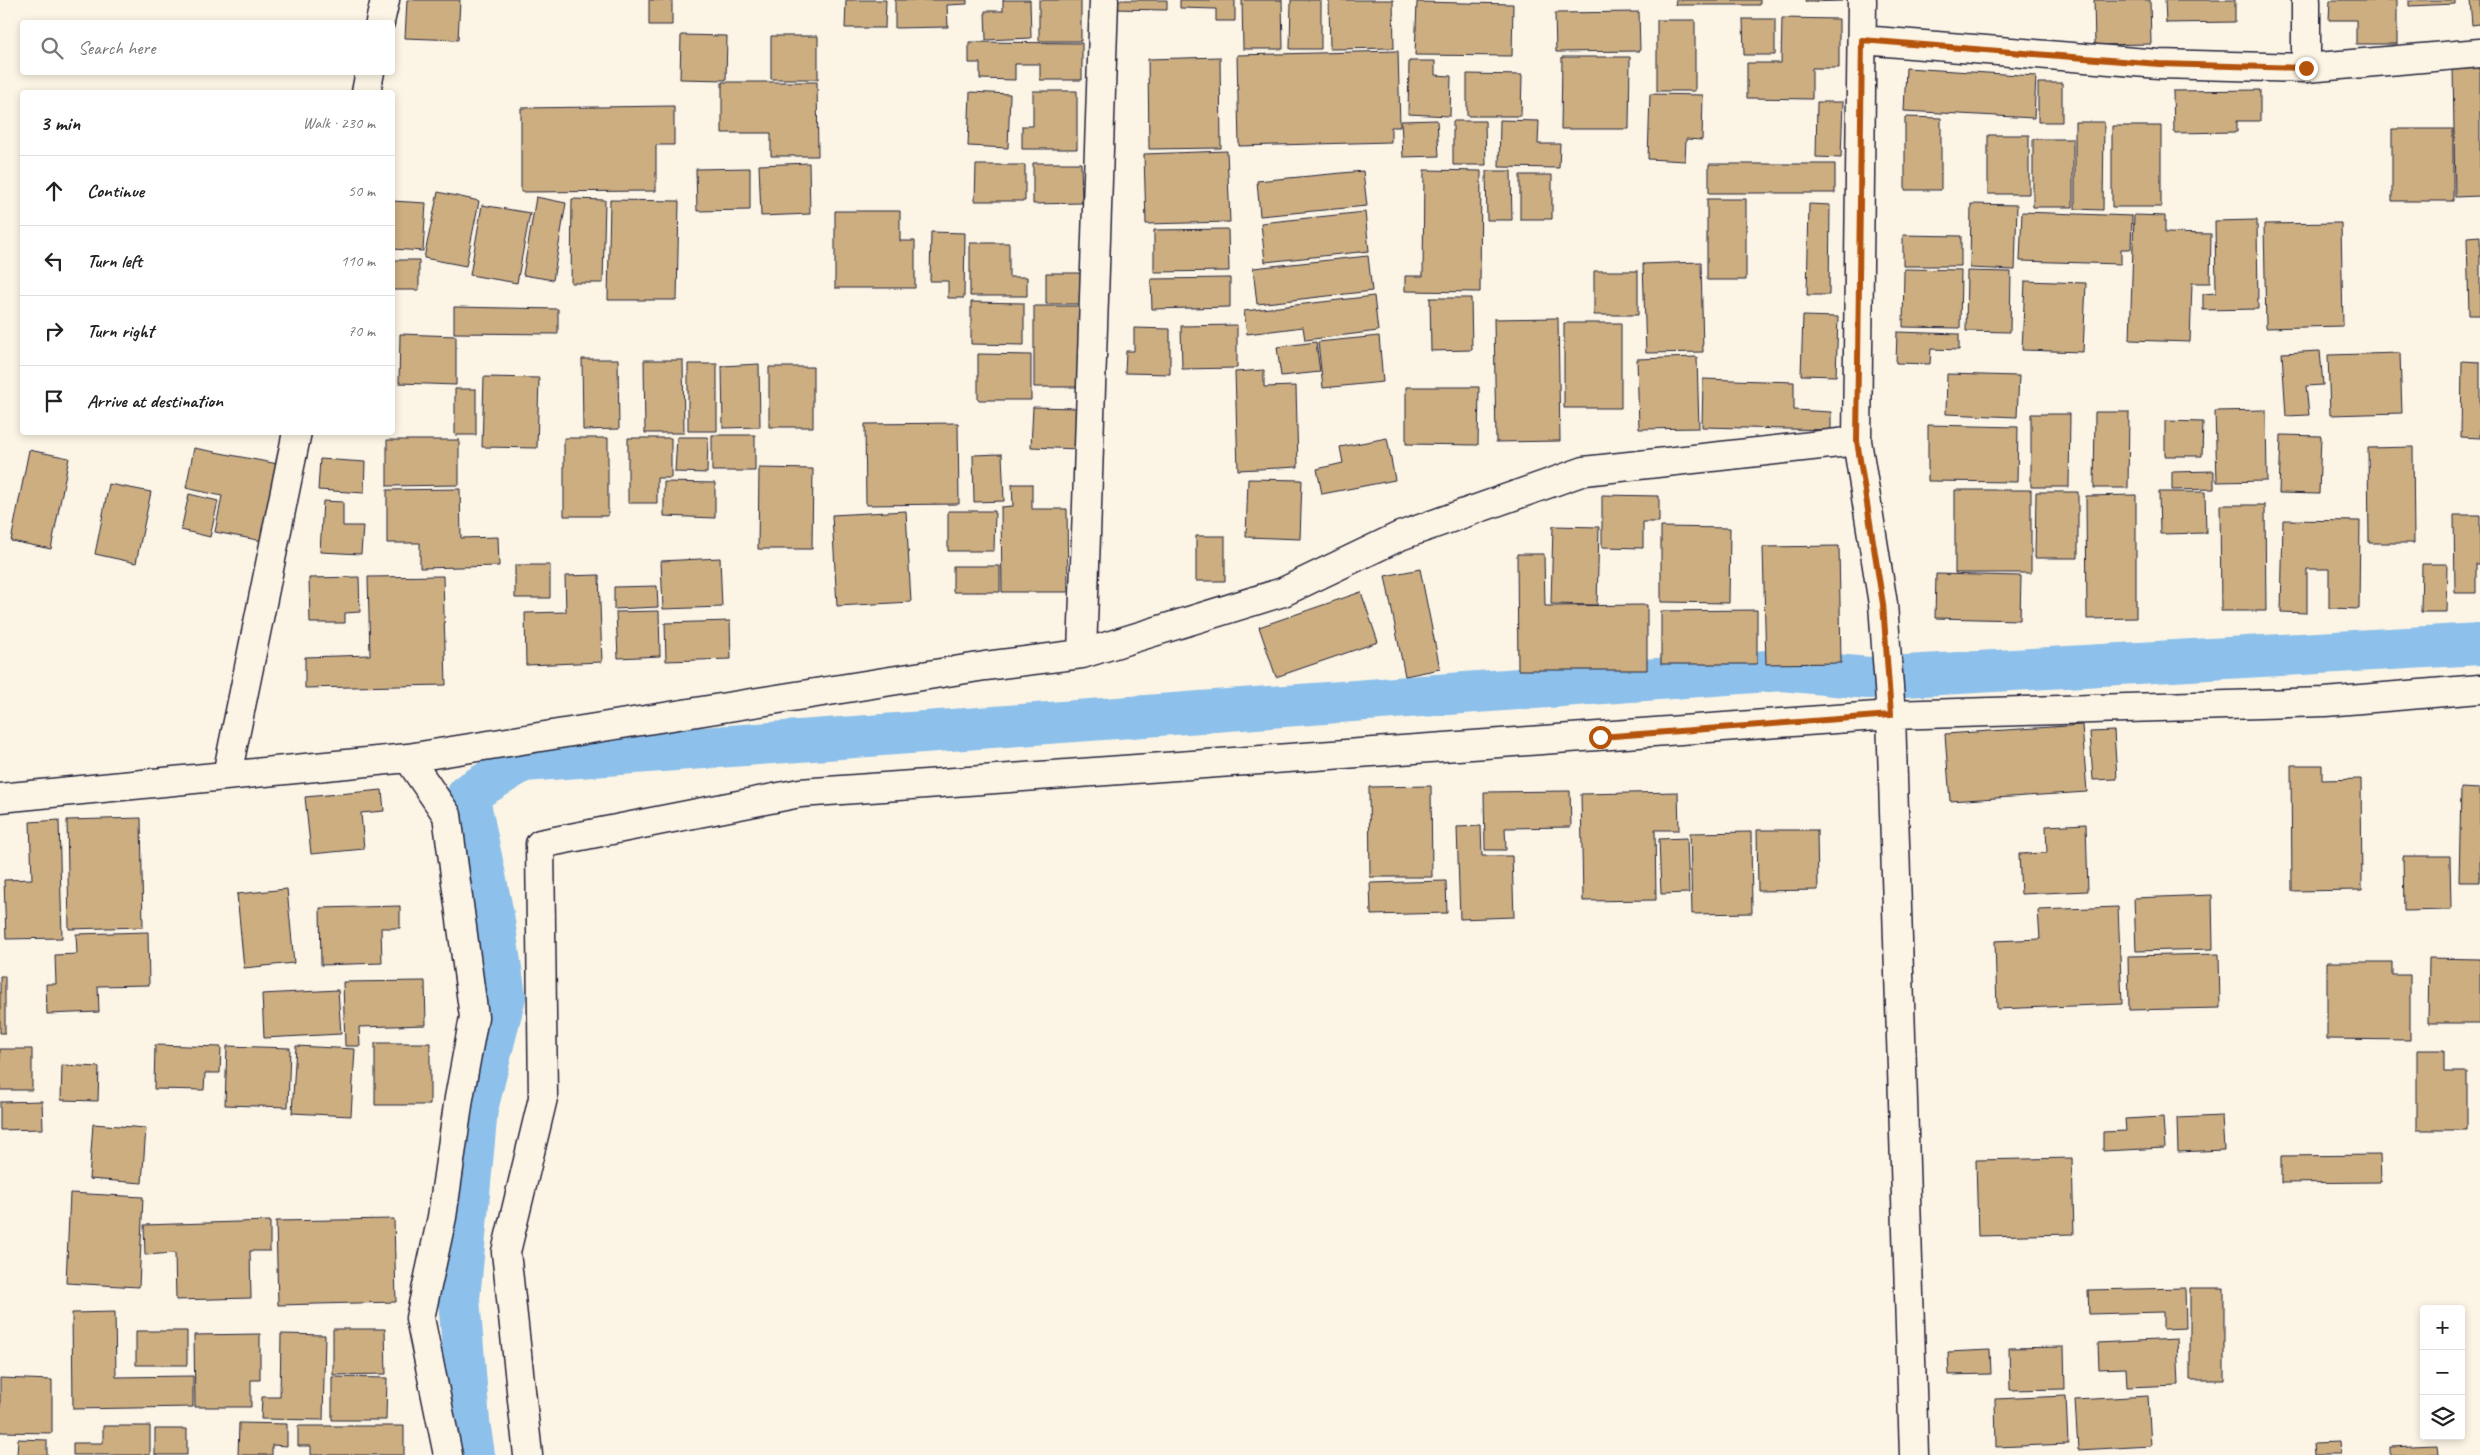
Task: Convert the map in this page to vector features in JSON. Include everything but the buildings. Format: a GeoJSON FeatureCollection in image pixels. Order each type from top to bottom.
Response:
{"type":"FeatureCollection","features":[{"type":"Feature","properties":{"kind":"street"},"geometry":{"type":"LineString","coordinates":[[380,20],[385,0]]}},
{"type":"Feature","properties":{"kind":"street"},"geometry":{"type":"LineString","coordinates":[[1082,654],[1104,0]]}},
{"type":"Feature","properties":{"kind":"street"},"geometry":{"type":"LineString","coordinates":[[1862,0],[1857,441],[1883,604],[1891,715],[1914,1455]]}},
{"type":"Feature","properties":{"kind":"street"},"geometry":{"type":"LineString","coordinates":[[2306,0],[2306,68]]}},
{"type":"Feature","properties":{"kind":"street"},"geometry":{"type":"LineString","coordinates":[[1862,40],[2159,64],[2306,68],[2480,53]]}},
{"type":"Feature","properties":{"kind":"street"},"geometry":{"type":"LineString","coordinates":[[366,90],[369,75]]}},
{"type":"Feature","properties":{"kind":"street"},"geometry":{"type":"LineString","coordinates":[[228,776],[296,435]]}},
{"type":"Feature","properties":{"kind":"street"},"geometry":{"type":"LineString","coordinates":[[0,798],[408,758],[985,666],[1082,654],[1283,592],[1400,536],[1584,471],[1857,441]]}},
{"type":"Feature","properties":{"kind":"street"},"geometry":{"type":"LineString","coordinates":[[528,1455],[506,1252],[543,1098],[540,844],[800,793],[1891,715],[2326,702],[2480,689]]}},
{"type":"Feature","properties":{"kind":"street"},"geometry":{"type":"LineString","coordinates":[[408,758],[447,815],[474,1017],[459,1098],[442,1217],[420,1318],[448,1455]]}},
{"type":"Feature","properties":{"kind":"waterway"},"geometry":{"type":"LineString","coordinates":[[474,1455],[469,1422],[459,1299],[477,1109],[505,996],[493,915],[468,794],[523,761],[1782,670],[1868,678],[2480,644]]}},
{"type":"Feature","properties":{"kind":"route"},"geometry":{"type":"LineString","coordinates":[[1600,737],[1891,715],[1883,604],[1857,441],[1862,40],[2159,64],[2306,68]]}}]}
